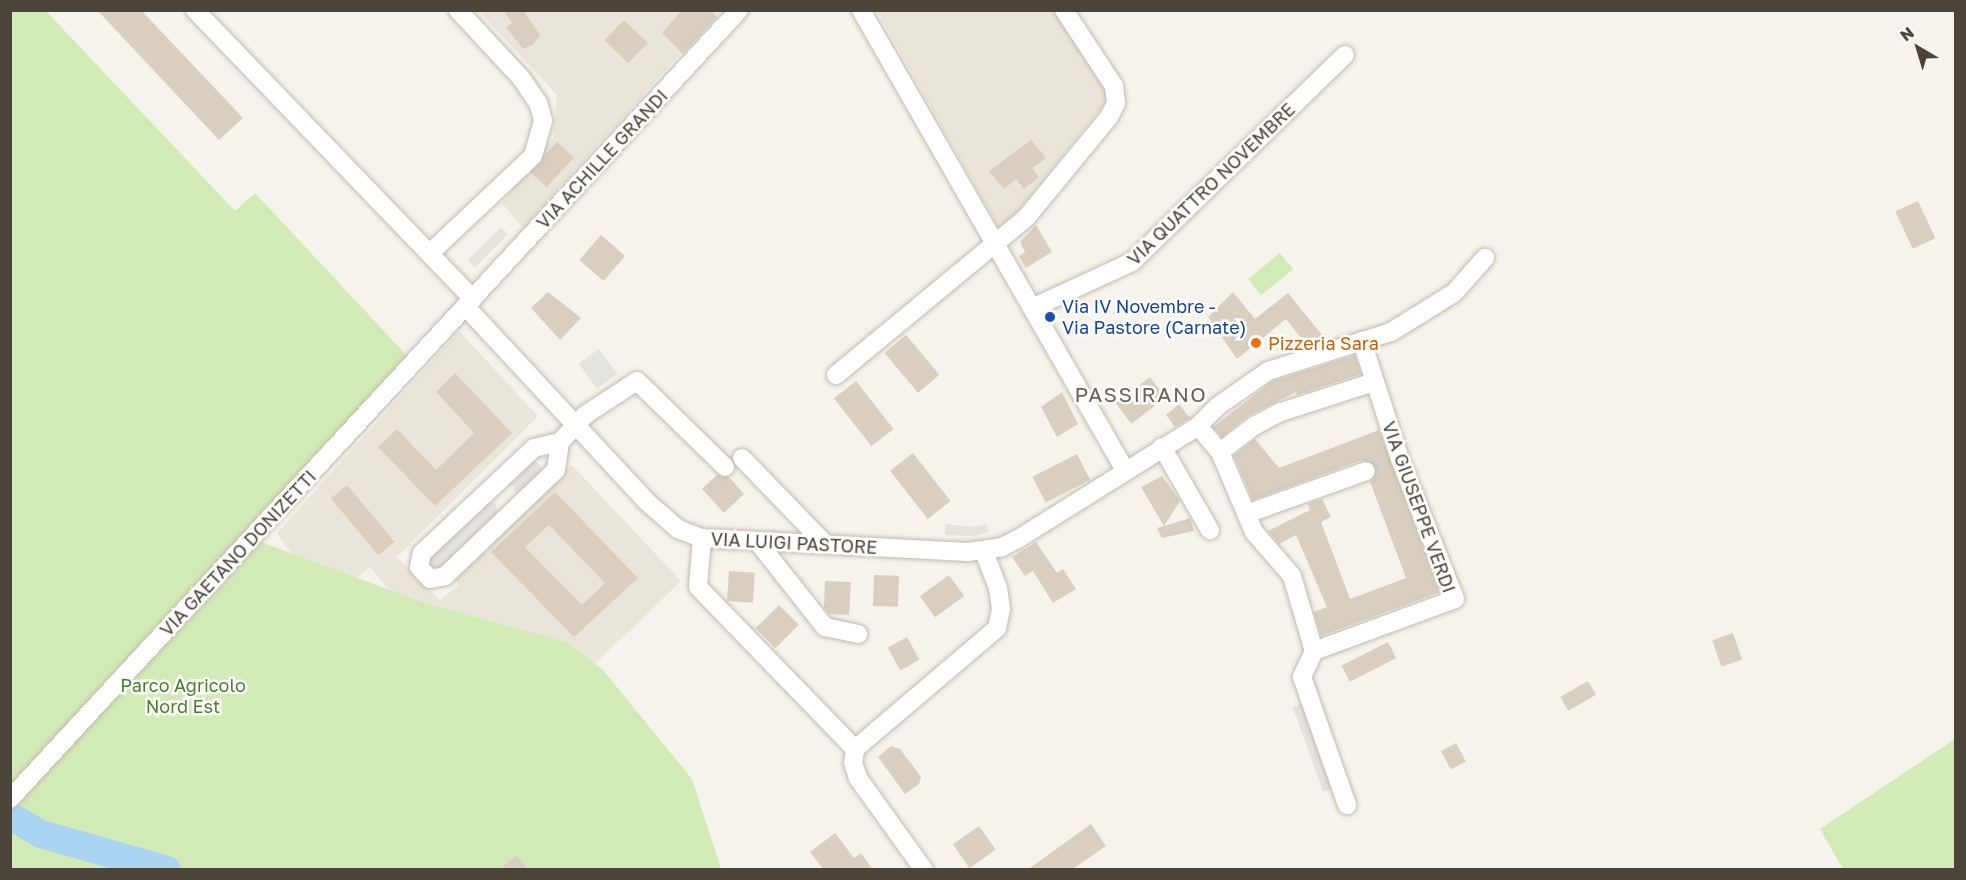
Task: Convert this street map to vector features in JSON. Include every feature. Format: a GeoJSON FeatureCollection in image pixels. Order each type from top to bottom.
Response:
{"type":"FeatureCollection","features":[{"type":"Feature","properties":{"kind":"street"},"geometry":{"type":"LineString","coordinates":[[195,10],[430,252],[469,303]]}},
{"type":"Feature","properties":{"kind":"street"},"geometry":{"type":"LineString","coordinates":[[430,252],[533,156],[543,120],[538,103],[521,78],[458,10]]}},
{"type":"Feature","properties":{"kind":"street","name":"VIA ACHILLE GRANDI"},"geometry":{"type":"LineString","coordinates":[[469,303],[739,10]]}},
{"type":"Feature","properties":{"kind":"street"},"geometry":{"type":"LineString","coordinates":[[861,10],[1125,470],[1198,426],[1218,406],[1268,371],[1391,332],[1454,293],[1485,258]]}},
{"type":"Feature","properties":{"kind":"street"},"geometry":{"type":"LineString","coordinates":[[836,375],[1026,218],[1109,117],[1116,103],[1114,86],[1064,10]]}},
{"type":"Feature","properties":{"kind":"street","name":"VIA QUATTRO NOVEMBRE"},"geometry":{"type":"LineString","coordinates":[[1032,308],[1132,262],[1345,55]]}},
{"type":"Feature","properties":{"kind":"street","name":"VIA LUIGI PASTORE"},"geometry":{"type":"LineString","coordinates":[[469,303],[575,424],[661,516],[702,538],[984,551],[1018,539],[1125,470]]}},
{"type":"Feature","properties":{"kind":"street","name":"VIA GAETANO DONIZETTI"},"geometry":{"type":"LineString","coordinates":[[15,794],[469,303]]}},
{"type":"Feature","properties":{"kind":"street","name":"VIA GIUSEPPE VERDI"},"geometry":{"type":"LineString","coordinates":[[1314,651],[1455,599],[1396,460],[1362,341]]}},
{"type":"Feature","properties":{"kind":"street"},"geometry":{"type":"LineString","coordinates":[[560,442],[534,448],[422,553],[419,567],[430,579],[445,576],[556,470],[560,442],[575,424],[637,381],[725,467]]}},
{"type":"Feature","properties":{"kind":"street"},"geometry":{"type":"LineString","coordinates":[[1220,452],[1254,426],[1278,413],[1374,382]]}},
{"type":"Feature","properties":{"kind":"street"},"geometry":{"type":"LineString","coordinates":[[1198,426],[1220,452],[1249,513],[1254,532],[1292,576],[1314,651],[1302,677],[1347,805]]}},
{"type":"Feature","properties":{"kind":"street"},"geometry":{"type":"LineString","coordinates":[[1162,447],[1210,530]]}},
{"type":"Feature","properties":{"kind":"street"},"geometry":{"type":"LineString","coordinates":[[741,458],[825,544]]}},
{"type":"Feature","properties":{"kind":"street"},"geometry":{"type":"LineString","coordinates":[[1249,513],[1366,471]]}},
{"type":"Feature","properties":{"kind":"street"},"geometry":{"type":"LineString","coordinates":[[495,484],[517,507]]}},
{"type":"Feature","properties":{"kind":"street"},"geometry":{"type":"LineString","coordinates":[[702,538],[698,587],[855,749]]}},
{"type":"Feature","properties":{"kind":"street"},"geometry":{"type":"LineString","coordinates":[[757,540],[825,627],[858,634]]}},
{"type":"Feature","properties":{"kind":"street"},"geometry":{"type":"LineString","coordinates":[[924,870],[858,778],[853,763],[855,749],[997,628],[1001,609],[998,588],[984,551]]}},
{"type":"Feature","properties":{"kind":"shaded area"},"geometry":{"type":"Polygon","coordinates":[[[479,11],[719,11],[523,228],[502,203],[553,138],[557,95],[479,11]]]}},
{"type":"Feature","properties":{"kind":"shaded area"},"geometry":{"type":"Polygon","coordinates":[[[877,11],[1059,11],[1110,97],[1001,232],[877,11]]]}},
{"type":"Feature","properties":{"kind":"shaded area"},"geometry":{"type":"Polygon","coordinates":[[[501,227],[508,234],[475,267],[468,260],[501,227]]]}},
{"type":"Feature","properties":{"kind":"shaded area"},"geometry":{"type":"Polygon","coordinates":[[[459,331],[538,416],[397,557],[440,600],[459,585],[453,575],[572,465],[681,581],[514,742],[370,567],[335,597],[286,547],[277,533],[459,331]]]}},
{"type":"Feature","properties":{"kind":"shaded area"},"geometry":{"type":"Polygon","coordinates":[[[599,349],[617,374],[597,389],[579,364],[599,349]]]}},
{"type":"Feature","properties":{"kind":"shaded area"},"geometry":{"type":"Polygon","coordinates":[[[530,454],[543,470],[519,491],[513,491],[514,486],[508,485],[509,474],[530,454]]]}},
{"type":"Feature","properties":{"kind":"shaded area"},"geometry":{"type":"Polygon","coordinates":[[[490,496],[491,503],[496,503],[497,512],[438,570],[428,566],[427,552],[490,496]]]}},
{"type":"Feature","properties":{"kind":"shaded area"},"geometry":{"type":"Polygon","coordinates":[[[945,524],[973,527],[986,524],[989,532],[974,536],[945,535],[945,524]]]}},
{"type":"Feature","properties":{"kind":"shaded area"},"geometry":{"type":"Polygon","coordinates":[[[1301,704],[1332,789],[1323,792],[1293,707],[1301,704]]]}},
{"type":"Feature","properties":{"kind":"green space","name":"Parco Agricolo Nord Est"},"geometry":{"type":"Polygon","coordinates":[[[10,11],[46,11],[235,211],[255,193],[410,359],[253,539],[424,603],[567,642],[603,670],[692,779],[721,869],[11,869],[10,11]]]}},
{"type":"Feature","properties":{"kind":"green space"},"geometry":{"type":"Polygon","coordinates":[[[1280,253],[1293,269],[1261,295],[1248,279],[1280,253]]]}},
{"type":"Feature","properties":{"kind":"green space"},"geometry":{"type":"Polygon","coordinates":[[[1955,739],[1955,869],[1843,869],[1820,829],[1955,739]]]}},
{"type":"Feature","properties":{"kind":"building"},"geometry":{"type":"Polygon","coordinates":[[[97,10],[141,10],[243,118],[219,140],[97,10]]]}},
{"type":"Feature","properties":{"kind":"building"},"geometry":{"type":"Polygon","coordinates":[[[503,10],[523,10],[540,35],[533,45],[523,49],[506,27],[512,23],[503,10]]]}},
{"type":"Feature","properties":{"kind":"building"},"geometry":{"type":"Polygon","coordinates":[[[682,10],[710,10],[717,17],[683,54],[662,33],[682,10]]]}},
{"type":"Feature","properties":{"kind":"building"},"geometry":{"type":"Polygon","coordinates":[[[624,20],[648,43],[628,63],[605,40],[624,20]]]}},
{"type":"Feature","properties":{"kind":"building"},"geometry":{"type":"Polygon","coordinates":[[[1031,140],[1046,158],[1032,168],[1039,177],[1024,189],[1016,179],[1004,189],[989,171],[1031,140]]]}},
{"type":"Feature","properties":{"kind":"building"},"geometry":{"type":"Polygon","coordinates":[[[557,142],[574,158],[547,187],[530,171],[557,142]]]}},
{"type":"Feature","properties":{"kind":"building"},"geometry":{"type":"Polygon","coordinates":[[[1918,201],[1935,238],[1913,249],[1895,212],[1918,201]]]}},
{"type":"Feature","properties":{"kind":"building"},"geometry":{"type":"Polygon","coordinates":[[[1036,225],[1052,252],[1026,268],[1019,256],[1025,252],[1020,242],[1036,225]]]}},
{"type":"Feature","properties":{"kind":"building"},"geometry":{"type":"Polygon","coordinates":[[[601,235],[625,256],[604,281],[579,260],[601,235]]]}},
{"type":"Feature","properties":{"kind":"building"},"geometry":{"type":"Polygon","coordinates":[[[548,292],[581,318],[560,340],[531,308],[548,292]]]}},
{"type":"Feature","properties":{"kind":"building"},"geometry":{"type":"Polygon","coordinates":[[[1233,292],[1255,319],[1288,293],[1327,341],[1308,347],[1286,319],[1237,359],[1208,317],[1233,292]]]}},
{"type":"Feature","properties":{"kind":"building"},"geometry":{"type":"Polygon","coordinates":[[[906,335],[939,375],[918,393],[885,353],[906,335]]]}},
{"type":"Feature","properties":{"kind":"building"},"geometry":{"type":"Polygon","coordinates":[[[1355,355],[1361,374],[1297,395],[1296,392],[1248,416],[1222,437],[1213,427],[1273,381],[1355,355]]]}},
{"type":"Feature","properties":{"kind":"building"},"geometry":{"type":"Polygon","coordinates":[[[455,373],[512,433],[435,506],[378,447],[397,429],[436,470],[474,433],[436,392],[455,373]]]}},
{"type":"Feature","properties":{"kind":"building"},"geometry":{"type":"Polygon","coordinates":[[[1150,377],[1166,398],[1131,424],[1116,403],[1150,377]]]}},
{"type":"Feature","properties":{"kind":"building"},"geometry":{"type":"Polygon","coordinates":[[[856,381],[894,429],[871,446],[834,398],[856,381]]]}},
{"type":"Feature","properties":{"kind":"building"},"geometry":{"type":"Polygon","coordinates":[[[1062,392],[1078,424],[1057,437],[1041,407],[1062,392]]]}},
{"type":"Feature","properties":{"kind":"building"},"geometry":{"type":"Polygon","coordinates":[[[1179,404],[1190,418],[1175,427],[1166,415],[1179,404]]]}},
{"type":"Feature","properties":{"kind":"building"},"geometry":{"type":"Polygon","coordinates":[[[1379,430],[1440,592],[1321,636],[1314,612],[1327,607],[1296,535],[1279,544],[1268,531],[1310,510],[1308,504],[1322,499],[1331,517],[1321,522],[1350,599],[1406,578],[1370,482],[1377,474],[1376,467],[1362,460],[1253,500],[1234,456],[1255,439],[1279,468],[1379,430]]]}},
{"type":"Feature","properties":{"kind":"building"},"geometry":{"type":"Polygon","coordinates":[[[913,453],[951,501],[928,519],[890,471],[913,453]]]}},
{"type":"Feature","properties":{"kind":"building"},"geometry":{"type":"Polygon","coordinates":[[[1077,454],[1090,480],[1046,503],[1032,477],[1077,454]]]}},
{"type":"Feature","properties":{"kind":"building"},"geometry":{"type":"Polygon","coordinates":[[[717,475],[729,477],[744,494],[724,513],[702,489],[717,475]]]}},
{"type":"Feature","properties":{"kind":"building"},"geometry":{"type":"Polygon","coordinates":[[[1162,476],[1180,501],[1164,526],[1141,487],[1162,476]]]}},
{"type":"Feature","properties":{"kind":"building"},"geometry":{"type":"Polygon","coordinates":[[[347,485],[395,542],[378,555],[331,498],[347,485]]]}},
{"type":"Feature","properties":{"kind":"building"},"geometry":{"type":"Polygon","coordinates":[[[555,492],[638,578],[574,637],[491,552],[555,492]],[[549,525],[525,547],[582,605],[605,583],[549,525]]]}},
{"type":"Feature","properties":{"kind":"building"},"geometry":{"type":"Polygon","coordinates":[[[1190,518],[1194,531],[1162,538],[1157,528],[1190,518]]]}},
{"type":"Feature","properties":{"kind":"building"},"geometry":{"type":"Polygon","coordinates":[[[1036,542],[1057,573],[1063,569],[1076,589],[1053,603],[1033,571],[1025,576],[1012,557],[1036,542]]]}},
{"type":"Feature","properties":{"kind":"building"},"geometry":{"type":"Polygon","coordinates":[[[729,571],[755,573],[753,603],[727,601],[729,571]]]}},
{"type":"Feature","properties":{"kind":"building"},"geometry":{"type":"Polygon","coordinates":[[[874,575],[899,576],[898,607],[873,606],[874,575]]]}},
{"type":"Feature","properties":{"kind":"building"},"geometry":{"type":"Polygon","coordinates":[[[949,575],[964,596],[935,617],[920,596],[949,575]]]}},
{"type":"Feature","properties":{"kind":"building"},"geometry":{"type":"Polygon","coordinates":[[[825,581],[851,582],[849,615],[829,614],[824,608],[825,581]]]}},
{"type":"Feature","properties":{"kind":"building"},"geometry":{"type":"Polygon","coordinates":[[[779,605],[799,625],[775,648],[756,628],[779,605]]]}},
{"type":"Feature","properties":{"kind":"building"},"geometry":{"type":"Polygon","coordinates":[[[1733,633],[1742,659],[1721,667],[1712,640],[1733,633]]]}},
{"type":"Feature","properties":{"kind":"building"},"geometry":{"type":"Polygon","coordinates":[[[907,637],[920,660],[900,670],[888,648],[907,637]]]}},
{"type":"Feature","properties":{"kind":"building"},"geometry":{"type":"Polygon","coordinates":[[[1388,642],[1396,658],[1350,682],[1342,666],[1388,642]]]}},
{"type":"Feature","properties":{"kind":"building"},"geometry":{"type":"Polygon","coordinates":[[[1588,681],[1596,695],[1568,711],[1560,697],[1588,681]]]}},
{"type":"Feature","properties":{"kind":"building"},"geometry":{"type":"Polygon","coordinates":[[[1456,743],[1466,762],[1451,770],[1441,751],[1456,743]]]}},
{"type":"Feature","properties":{"kind":"building"},"geometry":{"type":"Polygon","coordinates":[[[891,746],[900,749],[921,777],[919,784],[905,794],[878,757],[891,746]]]}},
{"type":"Feature","properties":{"kind":"building"},"geometry":{"type":"Polygon","coordinates":[[[1091,824],[1106,846],[1071,870],[1027,870],[1091,824]]]}},
{"type":"Feature","properties":{"kind":"building"},"geometry":{"type":"Polygon","coordinates":[[[979,826],[996,850],[969,868],[953,844],[979,826]]]}},
{"type":"Feature","properties":{"kind":"building"},"geometry":{"type":"Polygon","coordinates":[[[835,833],[854,858],[861,853],[873,870],[824,870],[810,852],[835,833]]]}},
{"type":"Feature","properties":{"kind":"building"},"geometry":{"type":"Polygon","coordinates":[[[517,855],[528,870],[499,870],[517,855]]]}},
{"type":"Feature","properties":{"kind":"waterway"},"geometry":{"type":"LineString","coordinates":[[10,816],[41,834],[167,870]]}},
{"type":"Feature","properties":{"kind":"tunnel"},"geometry":{"type":"LineString","coordinates":[[1366,471],[1393,461]]}},
{"type":"Feature","properties":{"kind":"place","name":"Via IV Novembre - Via Pastore (Carnate)"},"geometry":{"type":"Point","coordinates":[1050,317]}},
{"type":"Feature","properties":{"kind":"place","name":"Pizzeria Sara"},"geometry":{"type":"Point","coordinates":[1256,343]}},
{"type":"Feature","properties":{"kind":"district","name":"PASSIRANO"},"geometry":{"type":"Point","coordinates":[1141,394]}}]}
